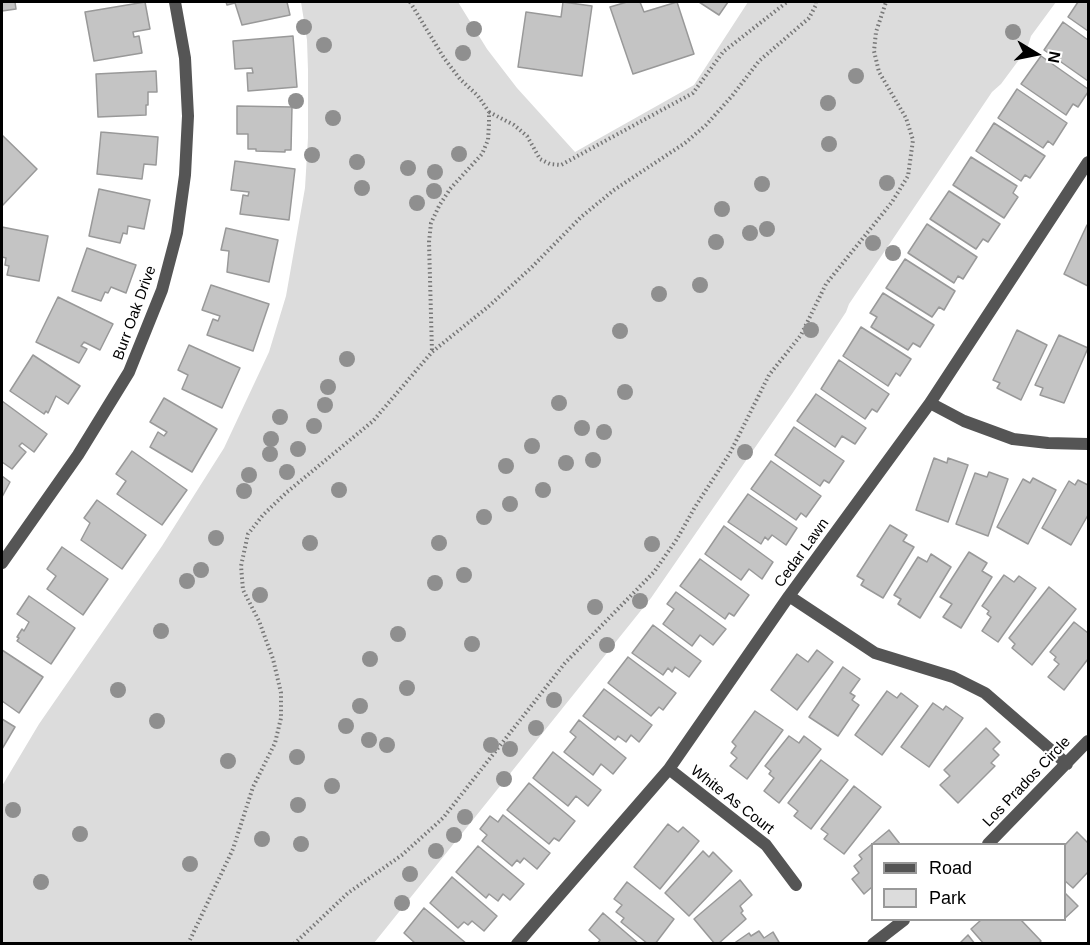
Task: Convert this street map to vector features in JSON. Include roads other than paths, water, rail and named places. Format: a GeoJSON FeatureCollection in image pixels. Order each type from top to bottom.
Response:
{"type":"FeatureCollection","features":[{"type":"Feature","properties":{"kind":"street","name":"Burr Oak Drive"},"geometry":{"type":"LineString","coordinates":[[2,563],[78,455],[129,372],[162,290],[177,233],[186,175],[188,116],[185,58],[175,2]]}},
{"type":"Feature","properties":{"kind":"street","name":"Cedar Lawn"},"geometry":{"type":"LineString","coordinates":[[516,944],[669,769],[789,596],[930,403],[1087,168]]}},
{"type":"Feature","properties":{"kind":"street"},"geometry":{"type":"LineString","coordinates":[[930,403],[964,421],[1013,439],[1089,444]]}},
{"type":"Feature","properties":{"kind":"street"},"geometry":{"type":"LineString","coordinates":[[789,596],[875,653],[953,677],[985,693],[1067,764]]}},
{"type":"Feature","properties":{"kind":"street","name":"Los Prados Circle"},"geometry":{"type":"LineString","coordinates":[[989,843],[1089,741]]}},
{"type":"Feature","properties":{"kind":"street","name":"White As Court"},"geometry":{"type":"LineString","coordinates":[[669,769],[766,844],[796,885]]}},
{"type":"Feature","properties":{"kind":"street"},"geometry":{"type":"LineString","coordinates":[[873,944],[903,921]]}}]}
